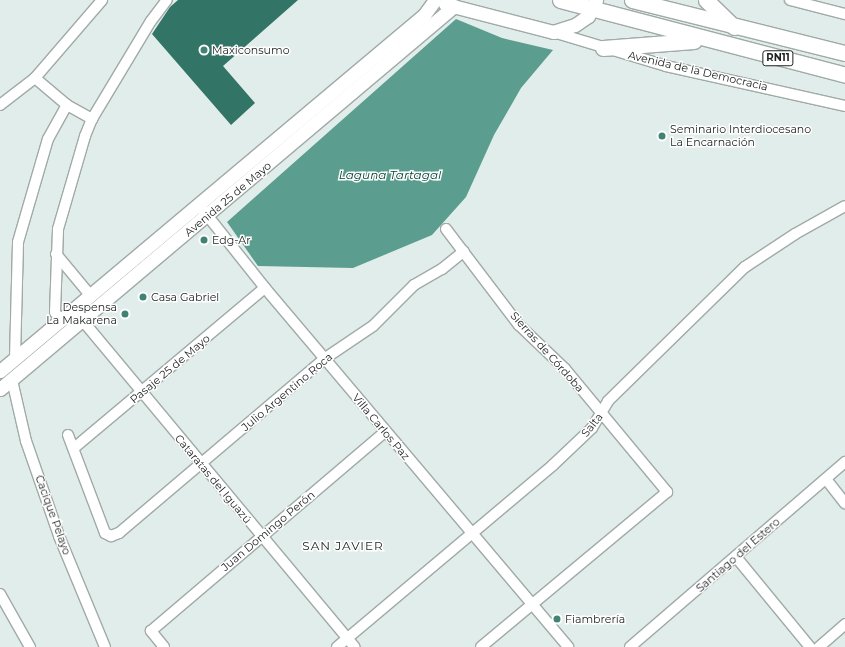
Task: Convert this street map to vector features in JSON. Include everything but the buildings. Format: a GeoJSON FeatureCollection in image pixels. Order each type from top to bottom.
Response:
{"type":"FeatureCollection","features":[{"type":"Feature","properties":{"kind":"highway","name":"RN11"},"geometry":{"type":"LineString","coordinates":[[560,0],[594,4],[711,41],[845,75]]}},
{"type":"Feature","properties":{"kind":"highway","name":"RN11"},"geometry":{"type":"LineString","coordinates":[[632,0],[734,28],[845,53]]}},
{"type":"Feature","properties":{"kind":"highway"},"geometry":{"type":"LineString","coordinates":[[706,0],[734,28]]}},
{"type":"Feature","properties":{"kind":"highway"},"geometry":{"type":"LineString","coordinates":[[603,48],[711,41]]}},
{"type":"Feature","properties":{"kind":"main road"},"geometry":{"type":"LineString","coordinates":[[433,0],[553,32],[575,25],[588,16],[594,4]]}},
{"type":"Feature","properties":{"kind":"main road","name":"Avenida 25 de Mayo"},"geometry":{"type":"LineString","coordinates":[[0,371],[424,15],[433,0]]}},
{"type":"Feature","properties":{"kind":"main road","name":"Avenida 25 de Mayo"},"geometry":{"type":"LineString","coordinates":[[0,389],[208,216],[454,6]]}},
{"type":"Feature","properties":{"kind":"street"},"geometry":{"type":"LineString","coordinates":[[0,105],[35,78],[102,0]]}},
{"type":"Feature","properties":{"kind":"street"},"geometry":{"type":"LineString","coordinates":[[60,321],[55,312],[58,229],[92,119],[151,21],[167,0]]}},
{"type":"Feature","properties":{"kind":"street"},"geometry":{"type":"LineString","coordinates":[[790,0],[845,14]]}},
{"type":"Feature","properties":{"kind":"street","name":"Avenida de la Democracia"},"geometry":{"type":"LineString","coordinates":[[553,32],[666,66],[845,106]]}},
{"type":"Feature","properties":{"kind":"street"},"geometry":{"type":"LineString","coordinates":[[35,78],[67,105],[92,119]]}},
{"type":"Feature","properties":{"kind":"street"},"geometry":{"type":"LineString","coordinates":[[15,358],[18,242],[48,138],[67,105]]}},
{"type":"Feature","properties":{"kind":"street","name":"Villa Carlos Paz"},"geometry":{"type":"LineString","coordinates":[[198,204],[324,359],[568,647]]}},
{"type":"Feature","properties":{"kind":"street","name":"Salta"},"geometry":{"type":"LineString","coordinates":[[337,647],[553,465],[592,428],[602,415],[608,401],[745,267],[794,234],[845,206]]}},
{"type":"Feature","properties":{"kind":"street","name":"Sierras de Córdoba"},"geometry":{"type":"LineString","coordinates":[[446,229],[519,325],[565,369],[667,492],[532,605]]}},
{"type":"Feature","properties":{"kind":"street","name":"Julio Argentino Roca"},"geometry":{"type":"LineString","coordinates":[[74,448],[105,533],[111,536],[119,533],[324,359],[373,326],[414,285],[442,270],[464,251]]}},
{"type":"Feature","properties":{"kind":"street"},"geometry":{"type":"LineString","coordinates":[[56,254],[90,295]]}},
{"type":"Feature","properties":{"kind":"street","name":"Pasaje 25 de Mayo"},"geometry":{"type":"LineString","coordinates":[[74,448],[265,288]]}},
{"type":"Feature","properties":{"kind":"street","name":"Cataratas del Iguazú"},"geometry":{"type":"LineString","coordinates":[[73,310],[355,647]]}},
{"type":"Feature","properties":{"kind":"street","name":"Cacique Pelayo"},"geometry":{"type":"LineString","coordinates":[[12,380],[26,440],[59,536],[105,647]]}},
{"type":"Feature","properties":{"kind":"street","name":"Juan Domingo Perón"},"geometry":{"type":"LineString","coordinates":[[159,645],[151,631],[261,536],[386,432]]}},
{"type":"Feature","properties":{"kind":"street"},"geometry":{"type":"LineString","coordinates":[[68,435],[74,448]]}},
{"type":"Feature","properties":{"kind":"street","name":"Santiago del Estero"},"geometry":{"type":"LineString","coordinates":[[630,647],[845,462]]}},
{"type":"Feature","properties":{"kind":"street"},"geometry":{"type":"LineString","coordinates":[[826,479],[845,503]]}},
{"type":"Feature","properties":{"kind":"street"},"geometry":{"type":"LineString","coordinates":[[736,557],[810,647]]}},
{"type":"Feature","properties":{"kind":"street"},"geometry":{"type":"LineString","coordinates":[[0,594],[30,647]]}},
{"type":"Feature","properties":{"kind":"street"},"geometry":{"type":"LineString","coordinates":[[481,647],[532,605]]}},
{"type":"Feature","properties":{"kind":"street"},"geometry":{"type":"LineString","coordinates":[[819,647],[845,624]]}},
{"type":"Feature","properties":{"kind":"water","name":"Laguna Tartagal"},"geometry":{"type":"Polygon","coordinates":[[[456,19],[502,38],[553,50],[521,88],[494,135],[466,197],[432,235],[353,268],[258,266],[227,222],[456,19]]]}},
{"type":"Feature","properties":{"kind":"place","name":"Maxiconsumo"},"geometry":{"type":"Point","coordinates":[204,50]}},
{"type":"Feature","properties":{"kind":"place","name":"Seminario Interdiocesano La Encarnación"},"geometry":{"type":"Point","coordinates":[662,136]}},
{"type":"Feature","properties":{"kind":"place","name":"Edg-Ar"},"geometry":{"type":"Point","coordinates":[204,240]}},
{"type":"Feature","properties":{"kind":"place","name":"Casa Gabriel"},"geometry":{"type":"Point","coordinates":[143,297]}},
{"type":"Feature","properties":{"kind":"place","name":"Despensa La Makarena"},"geometry":{"type":"Point","coordinates":[125,314]}},
{"type":"Feature","properties":{"kind":"place","name":"Fiambrería"},"geometry":{"type":"Point","coordinates":[557,619]}},
{"type":"Feature","properties":{"kind":"district","name":"SAN JAVIER"},"geometry":{"type":"Point","coordinates":[343,546]}}]}
